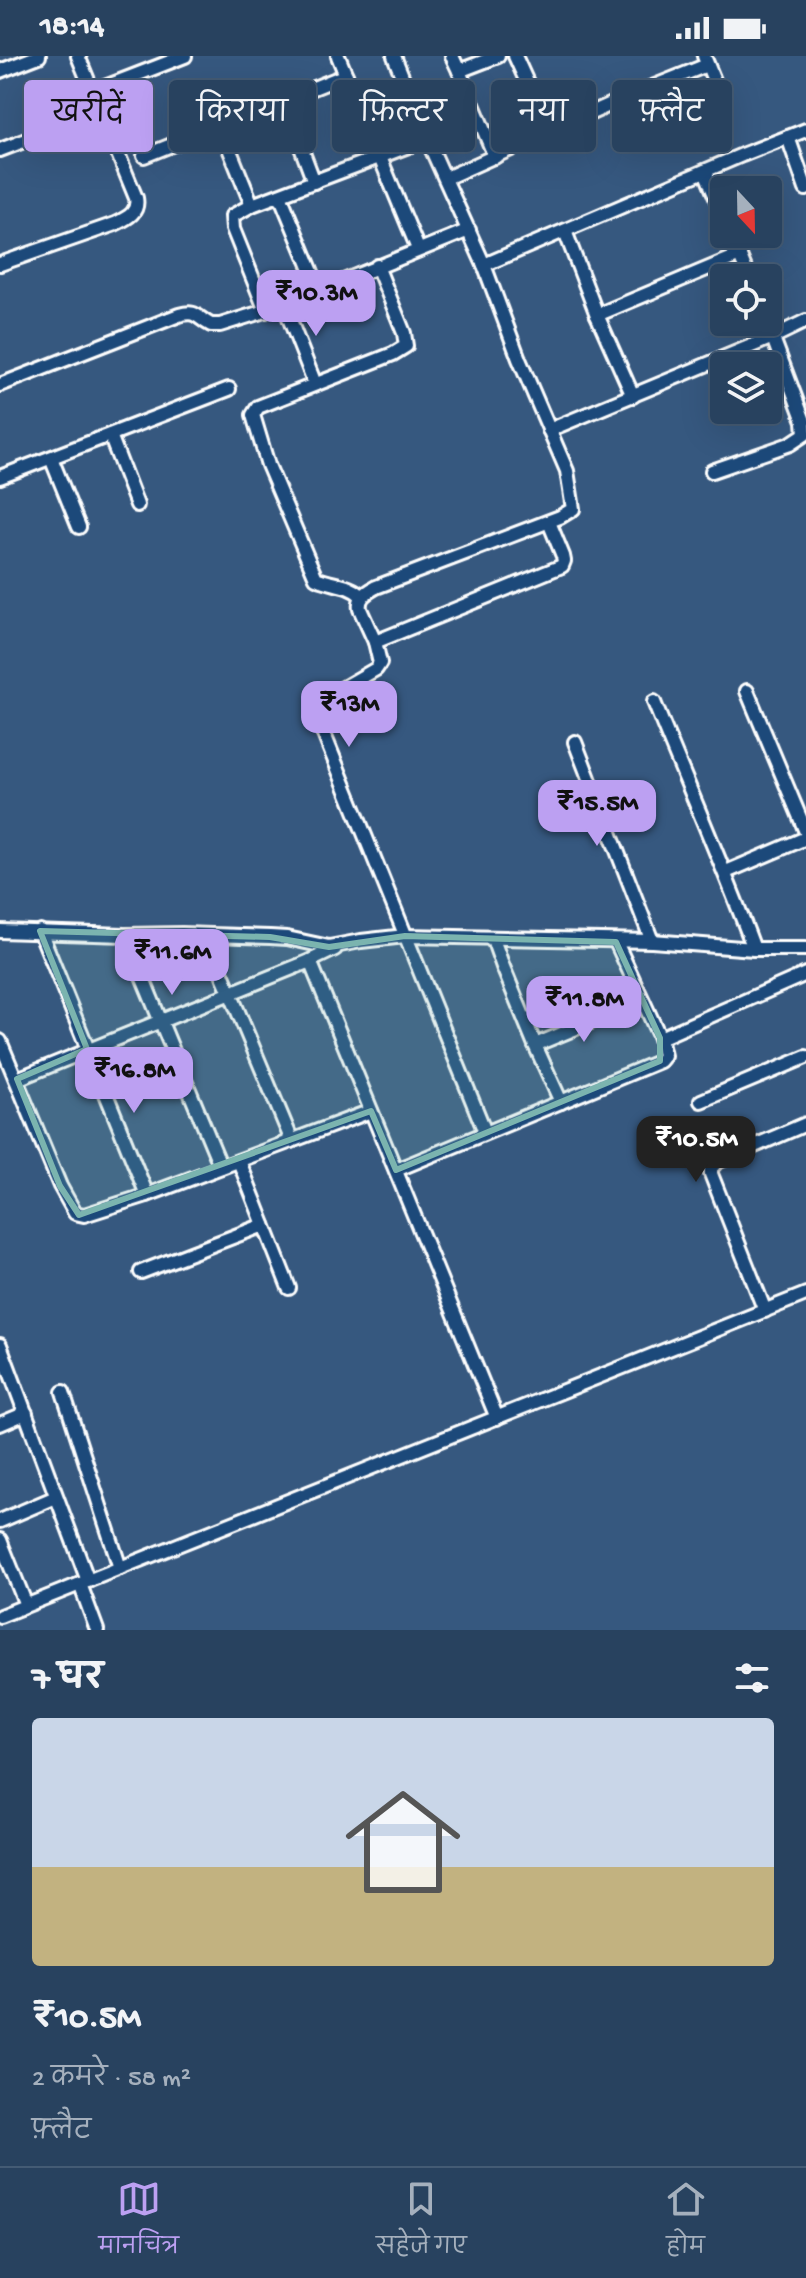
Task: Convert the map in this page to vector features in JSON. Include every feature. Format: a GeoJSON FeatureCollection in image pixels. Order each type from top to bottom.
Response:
{"type":"FeatureCollection","features":[{"type":"Feature","properties":{"kind":"street"},"geometry":{"type":"LineString","coordinates":[[0,71],[39,56]]}},
{"type":"Feature","properties":{"kind":"street"},"geometry":{"type":"LineString","coordinates":[[78,56],[87,80]]}},
{"type":"Feature","properties":{"kind":"street"},"geometry":{"type":"LineString","coordinates":[[338,56],[418,249]]}},
{"type":"Feature","properties":{"kind":"street"},"geometry":{"type":"LineString","coordinates":[[394,56],[404,80]]}},
{"type":"Feature","properties":{"kind":"street"},"geometry":{"type":"LineString","coordinates":[[452,56],[495,157]]}},
{"type":"Feature","properties":{"kind":"street"},"geometry":{"type":"LineString","coordinates":[[459,71],[498,56]]}},
{"type":"Feature","properties":{"kind":"street"},"geometry":{"type":"LineString","coordinates":[[515,56],[526,80]]}},
{"type":"Feature","properties":{"kind":"street"},"geometry":{"type":"LineString","coordinates":[[122,80],[180,57]]}},
{"type":"Feature","properties":{"kind":"street"},"geometry":{"type":"LineString","coordinates":[[596,111],[705,60],[713,80]]}},
{"type":"Feature","properties":{"kind":"street"},"geometry":{"type":"LineString","coordinates":[[316,88],[346,75]]}},
{"type":"Feature","properties":{"kind":"street"},"geometry":{"type":"LineString","coordinates":[[484,265],[806,130]]}},
{"type":"Feature","properties":{"kind":"street"},"geometry":{"type":"LineString","coordinates":[[788,137],[806,189]]}},
{"type":"Feature","properties":{"kind":"street"},"geometry":{"type":"LineString","coordinates":[[0,150],[24,141]]}},
{"type":"Feature","properties":{"kind":"street"},"geometry":{"type":"LineString","coordinates":[[144,156],[169,146]]}},
{"type":"Feature","properties":{"kind":"street"},"geometry":{"type":"LineString","coordinates":[[2,259],[115,224],[130,216],[135,210],[136,198],[117,152]]}},
{"type":"Feature","properties":{"kind":"street"},"geometry":{"type":"LineString","coordinates":[[231,152],[252,205]]}},
{"type":"Feature","properties":{"kind":"street"},"geometry":{"type":"LineString","coordinates":[[303,152],[314,182]]}},
{"type":"Feature","properties":{"kind":"street"},"geometry":{"type":"LineString","coordinates":[[266,311],[232,216],[252,205],[395,152]]}},
{"type":"Feature","properties":{"kind":"street"},"geometry":{"type":"LineString","coordinates":[[433,152],[484,265],[519,359],[567,471],[573,509],[549,522],[376,587],[362,596],[360,609],[375,642],[380,663],[376,669],[319,702],[315,712],[485,1132]]}},
{"type":"Feature","properties":{"kind":"street"},"geometry":{"type":"LineString","coordinates":[[446,178],[506,152]]}},
{"type":"Feature","properties":{"kind":"street"},"geometry":{"type":"LineString","coordinates":[[705,171],[710,183]]}},
{"type":"Feature","properties":{"kind":"street"},"geometry":{"type":"LineString","coordinates":[[280,195],[319,289]]}},
{"type":"Feature","properties":{"kind":"street"},"geometry":{"type":"LineString","coordinates":[[0,385],[189,312],[211,325],[220,325],[266,311],[469,230]]}},
{"type":"Feature","properties":{"kind":"street"},"geometry":{"type":"LineString","coordinates":[[565,231],[597,315],[633,396]]}},
{"type":"Feature","properties":{"kind":"street"},"geometry":{"type":"LineString","coordinates":[[737,248],[744,264]]}},
{"type":"Feature","properties":{"kind":"street"},"geometry":{"type":"LineString","coordinates":[[597,315],[740,255]]}},
{"type":"Feature","properties":{"kind":"street"},"geometry":{"type":"LineString","coordinates":[[362,596],[348,586],[316,578],[268,465],[254,411],[406,346],[404,333],[377,266]]}},
{"type":"Feature","properties":{"kind":"street"},"geometry":{"type":"LineString","coordinates":[[284,305],[315,384]]}},
{"type":"Feature","properties":{"kind":"street"},"geometry":{"type":"LineString","coordinates":[[549,430],[806,321]]}},
{"type":"Feature","properties":{"kind":"street"},"geometry":{"type":"LineString","coordinates":[[712,471],[790,444],[805,434],[804,421],[773,337]]}},
{"type":"Feature","properties":{"kind":"street"},"geometry":{"type":"LineString","coordinates":[[0,477],[229,389]]}},
{"type":"Feature","properties":{"kind":"street"},"geometry":{"type":"LineString","coordinates":[[110,435],[137,505]]}},
{"type":"Feature","properties":{"kind":"street"},"geometry":{"type":"LineString","coordinates":[[51,458],[79,527]]}},
{"type":"Feature","properties":{"kind":"street"},"geometry":{"type":"LineString","coordinates":[[375,642],[562,566],[563,556],[549,522]]}},
{"type":"Feature","properties":{"kind":"street"},"geometry":{"type":"LineString","coordinates":[[747,691],[806,832]]}},
{"type":"Feature","properties":{"kind":"street"},"geometry":{"type":"LineString","coordinates":[[654,702],[726,872],[754,949]]}},
{"type":"Feature","properties":{"kind":"street"},"geometry":{"type":"LineString","coordinates":[[575,742],[652,941]]}},
{"type":"Feature","properties":{"kind":"street"},"geometry":{"type":"LineString","coordinates":[[726,872],[806,838]]}},
{"type":"Feature","properties":{"kind":"street"},"geometry":{"type":"LineString","coordinates":[[0,931],[287,938],[320,946],[341,946]]}},
{"type":"Feature","properties":{"kind":"street"},"geometry":{"type":"LineString","coordinates":[[40,931],[147,1195]]}},
{"type":"Feature","properties":{"kind":"street"},"geometry":{"type":"LineString","coordinates":[[125,935],[221,1167]]}},
{"type":"Feature","properties":{"kind":"street"},"geometry":{"type":"LineString","coordinates":[[206,935],[292,1141]]}},
{"type":"Feature","properties":{"kind":"street"},"geometry":{"type":"LineString","coordinates":[[17,1079],[341,946],[361,941],[405,936],[652,941],[754,949],[806,949]]}},
{"type":"Feature","properties":{"kind":"street"},"geometry":{"type":"LineString","coordinates":[[493,939],[561,1102]]}},
{"type":"Feature","properties":{"kind":"street"},"geometry":{"type":"LineString","coordinates":[[396,1170],[660,1061],[664,1056],[660,1038],[616,942]]}},
{"type":"Feature","properties":{"kind":"street"},"geometry":{"type":"LineString","coordinates":[[310,961],[497,1418]]}},
{"type":"Feature","properties":{"kind":"street"},"geometry":{"type":"LineString","coordinates":[[660,1038],[806,974]]}},
{"type":"Feature","properties":{"kind":"street"},"geometry":{"type":"LineString","coordinates":[[535,1045],[642,1001]]}},
{"type":"Feature","properties":{"kind":"street"},"geometry":{"type":"LineString","coordinates":[[0,1041],[4,1064],[17,1079],[60,1186],[75,1213],[84,1215],[147,1195],[371,1111]]}},
{"type":"Feature","properties":{"kind":"street"},"geometry":{"type":"LineString","coordinates":[[701,1101],[806,1057]]}},
{"type":"Feature","properties":{"kind":"street"},"geometry":{"type":"LineString","coordinates":[[765,1311],[711,1168],[717,1162],[806,1124]]}},
{"type":"Feature","properties":{"kind":"street"},"geometry":{"type":"LineString","coordinates":[[239,1161],[289,1288]]}},
{"type":"Feature","properties":{"kind":"street"},"geometry":{"type":"LineString","coordinates":[[141,1272],[264,1225]]}},
{"type":"Feature","properties":{"kind":"street"},"geometry":{"type":"LineString","coordinates":[[0,1616],[806,1294]]}},
{"type":"Feature","properties":{"kind":"street"},"geometry":{"type":"LineString","coordinates":[[0,1345],[56,1497],[97,1630]]}},
{"type":"Feature","properties":{"kind":"street"},"geometry":{"type":"LineString","coordinates":[[63,1392],[120,1568]]}},
{"type":"Feature","properties":{"kind":"street"},"geometry":{"type":"LineString","coordinates":[[0,1424],[26,1413]]}},
{"type":"Feature","properties":{"kind":"street"},"geometry":{"type":"LineString","coordinates":[[0,1521],[56,1497]]}},
{"type":"Feature","properties":{"kind":"street"},"geometry":{"type":"LineString","coordinates":[[0,1540],[26,1605]]}},
{"type":"Feature","properties":{"kind":"highlighted area"},"geometry":{"type":"Polygon","coordinates":[[[40,931],[270,937],[329,947],[405,936],[616,942],[660,1038],[660,1061],[396,1170],[371,1111],[79,1215],[60,1186],[17,1079],[87,1049],[40,931]]]}}]}
